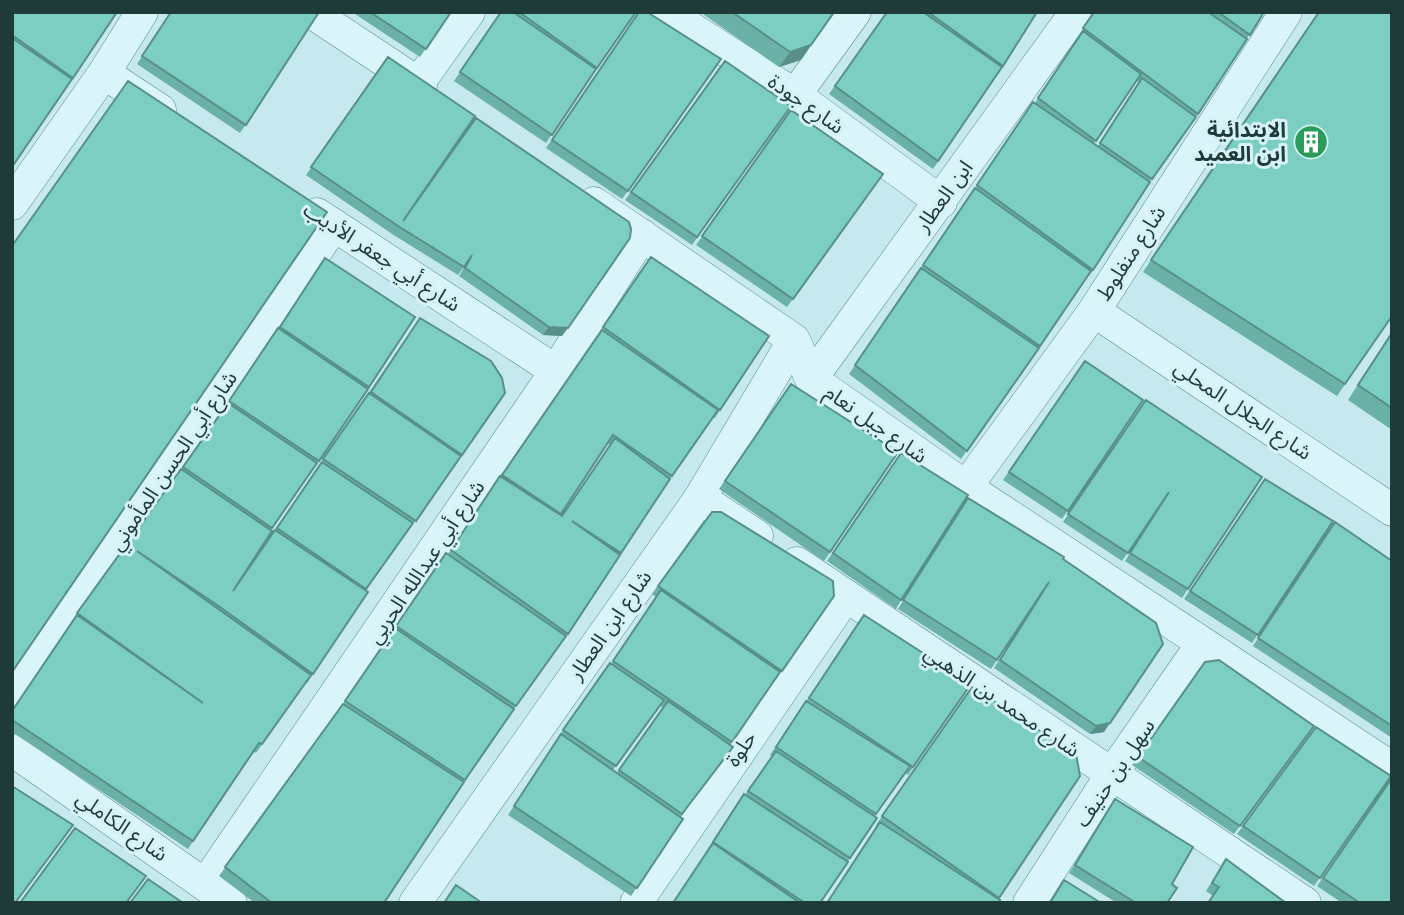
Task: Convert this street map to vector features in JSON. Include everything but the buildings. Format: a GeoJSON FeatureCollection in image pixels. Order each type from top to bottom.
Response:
{"type":"FeatureCollection","features":[{"type":"Feature","properties":{"kind":"street"},"geometry":{"type":"LineString","coordinates":[[12,204],[104,72],[142,12]]}},
{"type":"Feature","properties":{"kind":"street"},"geometry":{"type":"LineString","coordinates":[[311,12],[429,91],[469,12]]}},
{"type":"Feature","properties":{"kind":"street","name":"شارع جودة"},"geometry":{"type":"LineString","coordinates":[[666,12],[795,95],[941,202]]}},
{"type":"Feature","properties":{"kind":"street"},"geometry":{"type":"LineString","coordinates":[[795,95],[855,12]]}},
{"type":"Feature","properties":{"kind":"street","name":"ابن العطار"},"geometry":{"type":"LineString","coordinates":[[811,379],[1076,12]]}},
{"type":"Feature","properties":{"kind":"street","name":"شارع منفلوط"},"geometry":{"type":"LineString","coordinates":[[966,487],[1094,310],[1286,12]]}},
{"type":"Feature","properties":{"kind":"street"},"geometry":{"type":"LineString","coordinates":[[104,72],[184,126]]}},
{"type":"Feature","properties":{"kind":"street"},"geometry":{"type":"LineString","coordinates":[[575,190],[794,340]]}},
{"type":"Feature","properties":{"kind":"street","name":"شارع أبي جعفر الأديب"},"geometry":{"type":"LineString","coordinates":[[288,194],[556,371]]}},
{"type":"Feature","properties":{"kind":"street","name":"شارع أبي الحسن المأموني"},"geometry":{"type":"LineString","coordinates":[[12,697],[334,225]]}},
{"type":"Feature","properties":{"kind":"street","name":"شارع أبي عبدالله الحربي"},"geometry":{"type":"LineString","coordinates":[[205,885],[556,371],[642,235]]}},
{"type":"Feature","properties":{"kind":"street","name":"شارع الجلال المحلي"},"geometry":{"type":"LineString","coordinates":[[1094,310],[1392,510]]}},
{"type":"Feature","properties":{"kind":"street","name":"شارع جبل نعام"},"geometry":{"type":"LineString","coordinates":[[794,340],[811,379],[966,487],[1392,768]]}},
{"type":"Feature","properties":{"kind":"street","name":"شارع ابن العطار"},"geometry":{"type":"LineString","coordinates":[[415,903],[700,498],[794,340]]}},
{"type":"Feature","properties":{"kind":"street","name":"شارع محمد بن الذهبي"},"geometry":{"type":"LineString","coordinates":[[700,498],[1305,903]]}},
{"type":"Feature","properties":{"kind":"street","name":"حلوة"},"geometry":{"type":"LineString","coordinates":[[636,903],[846,596]]}},
{"type":"Feature","properties":{"kind":"street","name":"سهل بن حنيف"},"geometry":{"type":"LineString","coordinates":[[1029,903],[1112,774],[1202,644]]}},
{"type":"Feature","properties":{"kind":"street","name":"شارع الكاملي"},"geometry":{"type":"LineString","coordinates":[[12,750],[231,903]]}},
{"type":"Feature","properties":{"kind":"place","name":"الابتدائية ابن العميد"},"geometry":{"type":"Point","coordinates":[1311,142]}}]}
